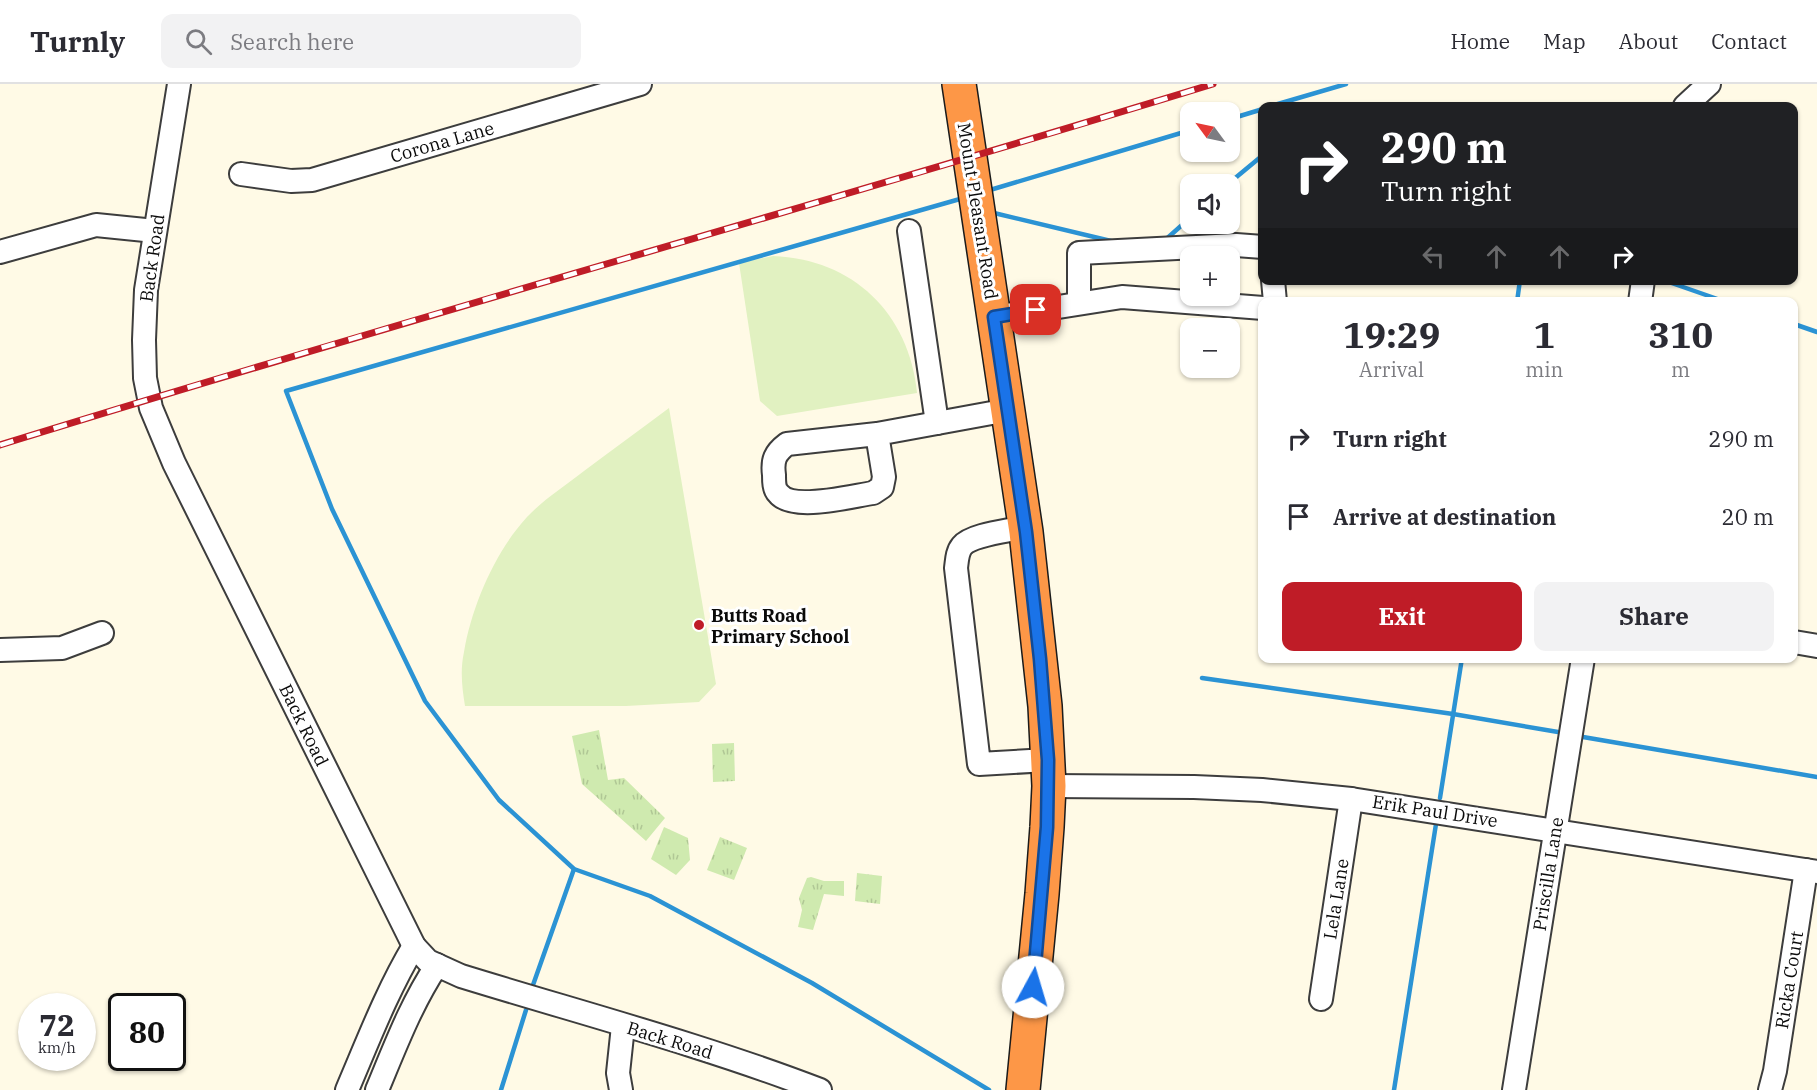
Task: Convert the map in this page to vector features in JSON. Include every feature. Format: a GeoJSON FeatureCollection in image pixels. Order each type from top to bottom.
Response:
{"type":"FeatureCollection","features":[{"type":"Feature","properties":{"kind":"highway","name":"Mount Pleasant Road"},"geometry":{"type":"LineString","coordinates":[[959,84],[1025,527],[1040,659],[1048,773],[1042,894],[1023,1090]]}},
{"type":"Feature","properties":{"kind":"street","name":"Back Road"},"geometry":{"type":"LineString","coordinates":[[179,84],[147,290],[144,340],[145,378],[151,408],[174,463],[414,946],[422,955],[437,965],[461,976],[771,1072],[820,1090]]}},
{"type":"Feature","properties":{"kind":"street"},"geometry":{"type":"LineString","coordinates":[[1690,102],[1709,84]]}},
{"type":"Feature","properties":{"kind":"street","name":"Corona Lane"},"geometry":{"type":"LineString","coordinates":[[242,174],[291,181],[312,180],[625,86]]}},
{"type":"Feature","properties":{"kind":"street"},"geometry":{"type":"LineString","coordinates":[[0,252],[96,225],[155,231]]}},
{"type":"Feature","properties":{"kind":"street"},"geometry":{"type":"LineString","coordinates":[[909,231],[937,423]]}},
{"type":"Feature","properties":{"kind":"street"},"geometry":{"type":"LineString","coordinates":[[1079,303],[1079,253],[1258,246]]}},
{"type":"Feature","properties":{"kind":"street"},"geometry":{"type":"LineString","coordinates":[[994,317],[1122,297],[1258,308]]}},
{"type":"Feature","properties":{"kind":"street"},"geometry":{"type":"LineString","coordinates":[[877,434],[884,477],[882,488],[873,493],[803,503],[789,501],[778,494],[774,484],[772,462],[778,452],[788,444],[877,434],[1008,410]]}},
{"type":"Feature","properties":{"kind":"street","name":"Erik Paul Drive"},"geometry":{"type":"LineString","coordinates":[[1025,527],[971,539],[962,546],[958,555],[956,568],[979,764],[1194,787],[1263,790],[1351,799],[1811,871]]}},
{"type":"Feature","properties":{"kind":"street"},"geometry":{"type":"LineString","coordinates":[[0,651],[62,648],[102,633]]}},
{"type":"Feature","properties":{"kind":"street"},"geometry":{"type":"LineString","coordinates":[[1798,643],[1817,646]]}},
{"type":"Feature","properties":{"kind":"street","name":"Priscilla Lane"},"geometry":{"type":"LineString","coordinates":[[1514,1090],[1582,663]]}},
{"type":"Feature","properties":{"kind":"street","name":"Lela Lane"},"geometry":{"type":"LineString","coordinates":[[1321,999],[1351,799]]}},
{"type":"Feature","properties":{"kind":"street","name":"Ricka Court"},"geometry":{"type":"LineString","coordinates":[[1770,1090],[1811,871]]}},
{"type":"Feature","properties":{"kind":"street"},"geometry":{"type":"LineString","coordinates":[[347,1090],[382,1007],[414,946]]}},
{"type":"Feature","properties":{"kind":"street"},"geometry":{"type":"LineString","coordinates":[[377,1090],[410,1012],[424,983],[437,965]]}},
{"type":"Feature","properties":{"kind":"street"},"geometry":{"type":"LineString","coordinates":[[621,1090],[618,1073],[623,1026]]}},
{"type":"Feature","properties":{"kind":"green space"},"geometry":{"type":"Polygon","coordinates":[[[773,256],[802,259],[828,267],[852,280],[872,296],[889,315],[902,338],[912,364],[917,393],[777,416],[760,401],[739,263],[773,256]]]}},
{"type":"Feature","properties":{"kind":"green space"},"geometry":{"type":"Polygon","coordinates":[[[669,408],[716,684],[699,702],[626,706],[465,706],[462,686],[463,659],[473,616],[486,580],[515,531],[540,504],[669,408]]]}},
{"type":"Feature","properties":{"kind":"green space"},"geometry":{"type":"Polygon","coordinates":[[[599,730],[608,780],[624,778],[665,818],[646,841],[582,784],[572,736],[599,730]]]}},
{"type":"Feature","properties":{"kind":"green space"},"geometry":{"type":"Polygon","coordinates":[[[734,743],[735,781],[713,782],[712,744],[734,743]]]}},
{"type":"Feature","properties":{"kind":"green space"},"geometry":{"type":"Polygon","coordinates":[[[664,827],[688,838],[690,860],[676,875],[651,859],[664,827]]]}},
{"type":"Feature","properties":{"kind":"green space"},"geometry":{"type":"Polygon","coordinates":[[[720,837],[747,848],[734,880],[707,870],[720,837]]]}},
{"type":"Feature","properties":{"kind":"green space"},"geometry":{"type":"Polygon","coordinates":[[[857,873],[882,876],[880,904],[855,901],[857,873]]]}},
{"type":"Feature","properties":{"kind":"green space"},"geometry":{"type":"Polygon","coordinates":[[[807,878],[824,881],[844,881],[844,896],[824,894],[813,930],[798,927],[802,910],[799,898],[807,878]]]}},
{"type":"Feature","properties":{"kind":"waterway"},"geometry":{"type":"LineString","coordinates":[[1285,102],[1346,84]]}},
{"type":"Feature","properties":{"kind":"waterway"},"geometry":{"type":"LineString","coordinates":[[1240,116],[1258,111]]}},
{"type":"Feature","properties":{"kind":"waterway"},"geometry":{"type":"LineString","coordinates":[[990,190],[1180,133]]}},
{"type":"Feature","properties":{"kind":"waterway"},"geometry":{"type":"LineString","coordinates":[[1240,174],[1258,159]]}},
{"type":"Feature","properties":{"kind":"waterway"},"geometry":{"type":"LineString","coordinates":[[960,199],[286,391],[332,509],[425,701],[499,800],[574,869],[650,896],[812,983],[989,1090]]}},
{"type":"Feature","properties":{"kind":"waterway"},"geometry":{"type":"LineString","coordinates":[[994,213],[1111,241]]}},
{"type":"Feature","properties":{"kind":"waterway"},"geometry":{"type":"LineString","coordinates":[[1164,241],[1180,227]]}},
{"type":"Feature","properties":{"kind":"waterway"},"geometry":{"type":"LineString","coordinates":[[1518,297],[1519,285]]}},
{"type":"Feature","properties":{"kind":"waterway"},"geometry":{"type":"LineString","coordinates":[[1677,285],[1712,297]]}},
{"type":"Feature","properties":{"kind":"waterway"},"geometry":{"type":"LineString","coordinates":[[1798,325],[1817,332]]}},
{"type":"Feature","properties":{"kind":"waterway"},"geometry":{"type":"LineString","coordinates":[[1440,798],[1461,663]]}},
{"type":"Feature","properties":{"kind":"waterway"},"geometry":{"type":"LineString","coordinates":[[1202,678],[1453,714],[1558,732]]}},
{"type":"Feature","properties":{"kind":"waterway"},"geometry":{"type":"LineString","coordinates":[[1583,737],[1817,777]]}},
{"type":"Feature","properties":{"kind":"waterway"},"geometry":{"type":"LineString","coordinates":[[1394,1090],[1436,824]]}},
{"type":"Feature","properties":{"kind":"waterway"},"geometry":{"type":"LineString","coordinates":[[533,985],[574,869]]}},
{"type":"Feature","properties":{"kind":"waterway"},"geometry":{"type":"LineString","coordinates":[[501,1090],[526,1010]]}},
{"type":"Feature","properties":{"kind":"railway"},"geometry":{"type":"LineString","coordinates":[[0,445],[1213,84]]}},
{"type":"Feature","properties":{"kind":"place","name":"Butts Road Primary School"},"geometry":{"type":"Point","coordinates":[699,625]}},
{"type":"Feature","properties":{"kind":"route"},"geometry":{"type":"LineString","coordinates":[[1033,987],[1049,786],[1045,706],[1026,532],[994,317],[1036,310]]}}]}
